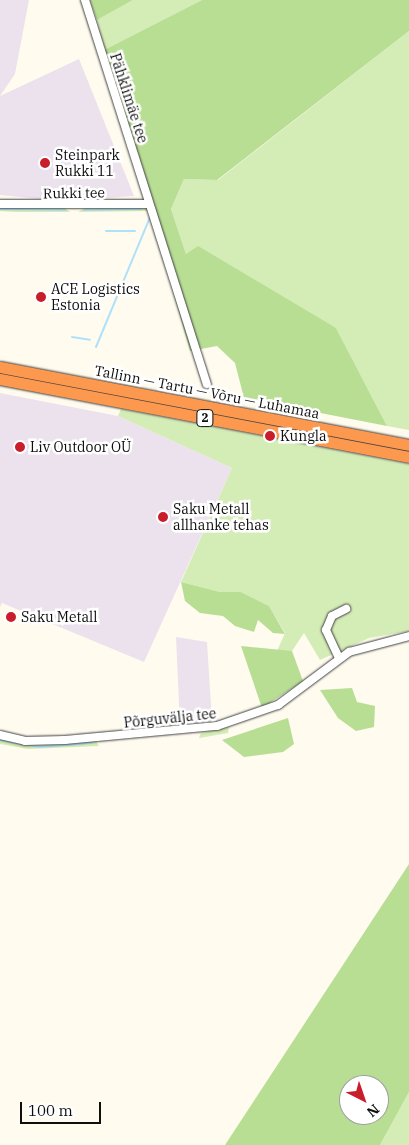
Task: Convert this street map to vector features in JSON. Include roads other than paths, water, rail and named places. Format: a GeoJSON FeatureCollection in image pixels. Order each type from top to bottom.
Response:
{"type":"FeatureCollection","features":[{"type":"Feature","properties":{"kind":"highway","name":"Tallinn — Tartu — Võru — Luhamaa"},"geometry":{"type":"LineString","coordinates":[[0,368],[409,445]]}},
{"type":"Feature","properties":{"kind":"highway","name":"Tallinn — Tartu — Võru — Luhamaa"},"geometry":{"type":"LineString","coordinates":[[0,379],[409,457]]}},
{"type":"Feature","properties":{"kind":"street","name":"Pähklimäe tee"},"geometry":{"type":"LineString","coordinates":[[85,0],[207,384]]}},
{"type":"Feature","properties":{"kind":"street","name":"Rukki tee"},"geometry":{"type":"LineString","coordinates":[[0,204],[149,204]]}},
{"type":"Feature","properties":{"kind":"street"},"geometry":{"type":"LineString","coordinates":[[338,658],[326,630],[332,616],[346,609]]}},
{"type":"Feature","properties":{"kind":"street","name":"Põrguvälja tee"},"geometry":{"type":"LineString","coordinates":[[0,735],[25,740],[65,740],[217,726],[278,705],[338,658],[379,641],[409,636]]}},
{"type":"Feature","properties":{"kind":"waterway"},"geometry":{"type":"LineString","coordinates":[[0,209],[65,210]]}},
{"type":"Feature","properties":{"kind":"waterway"},"geometry":{"type":"LineString","coordinates":[[84,210],[141,209]]}},
{"type":"Feature","properties":{"kind":"waterway"},"geometry":{"type":"LineString","coordinates":[[96,347],[150,217]]}},
{"type":"Feature","properties":{"kind":"waterway"},"geometry":{"type":"LineString","coordinates":[[106,231],[135,231]]}},
{"type":"Feature","properties":{"kind":"waterway"},"geometry":{"type":"LineString","coordinates":[[72,337],[90,340]]}},
{"type":"Feature","properties":{"kind":"waterway"},"geometry":{"type":"LineString","coordinates":[[0,740],[40,747],[91,743]]}},
{"type":"Feature","properties":{"kind":"place","name":"Steinpark Rukki 11"},"geometry":{"type":"Point","coordinates":[45,163]}},
{"type":"Feature","properties":{"kind":"place","name":"ACE Logistics Estonia"},"geometry":{"type":"Point","coordinates":[41,297]}},
{"type":"Feature","properties":{"kind":"place","name":"Kungla"},"geometry":{"type":"Point","coordinates":[270,436]}},
{"type":"Feature","properties":{"kind":"place","name":"Liv Outdoor OÜ"},"geometry":{"type":"Point","coordinates":[20,447]}},
{"type":"Feature","properties":{"kind":"place","name":"Saku Metall allhanke tehas"},"geometry":{"type":"Point","coordinates":[163,517]}},
{"type":"Feature","properties":{"kind":"place","name":"Saku Metall"},"geometry":{"type":"Point","coordinates":[11,617]}}]}
